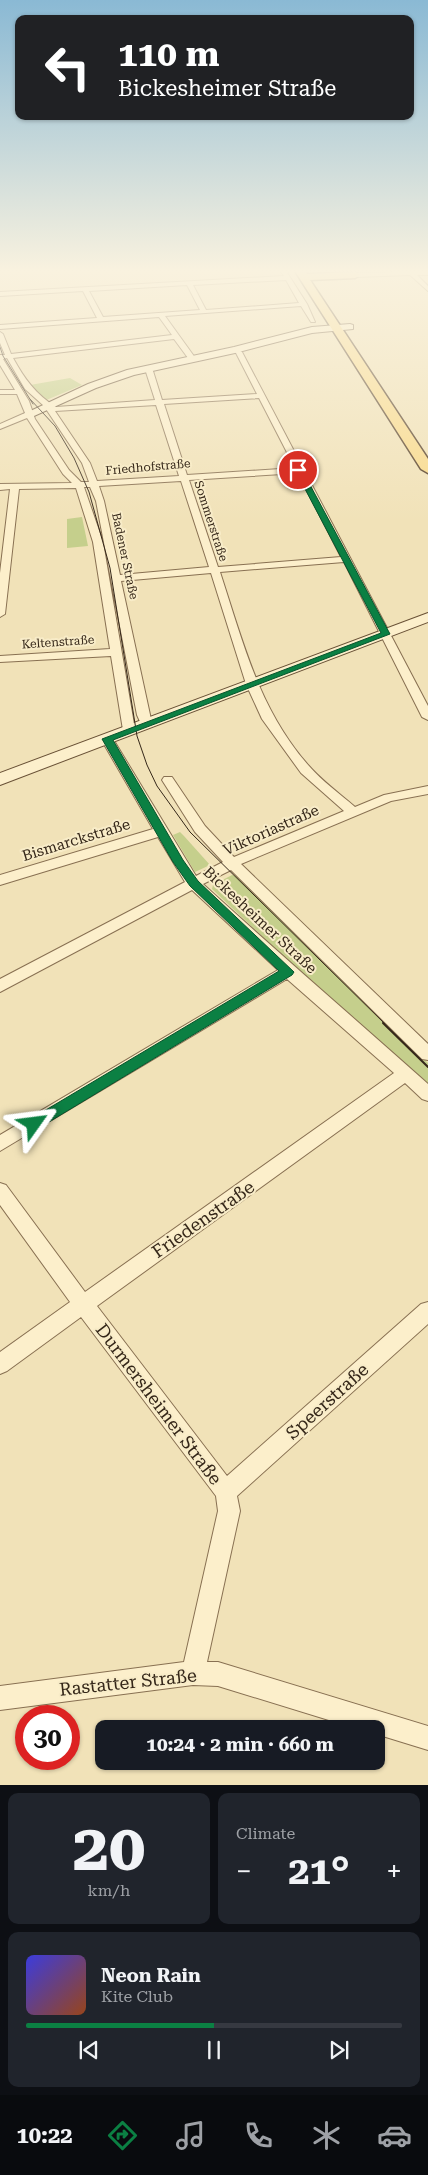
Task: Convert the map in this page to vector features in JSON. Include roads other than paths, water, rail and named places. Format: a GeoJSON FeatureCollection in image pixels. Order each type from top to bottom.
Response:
{"type":"FeatureCollection","features":[{"type":"Feature","properties":{"kind":"main road"},"geometry":{"type":"LineString","coordinates":[[354,354],[428,469]]}},
{"type":"Feature","properties":{"kind":"street"},"geometry":{"type":"LineString","coordinates":[[25,354],[2,357],[25,400],[30,414],[66,472],[79,485]]}},
{"type":"Feature","properties":{"kind":"street"},"geometry":{"type":"LineString","coordinates":[[188,354],[193,358]]}},
{"type":"Feature","properties":{"kind":"street"},"geometry":{"type":"LineString","coordinates":[[0,427],[114,378],[144,369],[212,354]]}},
{"type":"Feature","properties":{"kind":"street"},"geometry":{"type":"LineString","coordinates":[[240,354],[298,470],[428,717]]}},
{"type":"Feature","properties":{"kind":"street","name":"Badener Straße"},"geometry":{"type":"LineString","coordinates":[[2,357],[35,397],[48,406],[81,455],[94,484],[100,501],[117,578],[146,724]]}},
{"type":"Feature","properties":{"kind":"street","name":"Sommerstraße"},"geometry":{"type":"LineString","coordinates":[[144,369],[149,372],[252,684]]}},
{"type":"Feature","properties":{"kind":"street"},"geometry":{"type":"LineString","coordinates":[[0,392],[20,392]]}},
{"type":"Feature","properties":{"kind":"street"},"geometry":{"type":"LineString","coordinates":[[48,406],[55,409],[262,396]]}},
{"type":"Feature","properties":{"kind":"street","name":"Friedhofstraße"},"geometry":{"type":"LineString","coordinates":[[0,487],[79,485],[183,476],[298,470]]}},
{"type":"Feature","properties":{"kind":"street","name":"Badener Straße"},"geometry":{"type":"LineString","coordinates":[[79,485],[98,542],[129,730]]}},
{"type":"Feature","properties":{"kind":"street"},"geometry":{"type":"LineString","coordinates":[[0,614],[15,487]]}},
{"type":"Feature","properties":{"kind":"street"},"geometry":{"type":"LineString","coordinates":[[117,578],[346,559]]}},
{"type":"Feature","properties":{"kind":"street"},"geometry":{"type":"LineString","coordinates":[[0,779],[428,617]]}},
{"type":"Feature","properties":{"kind":"street","name":"Keltenstraße"},"geometry":{"type":"LineString","coordinates":[[0,659],[117,652]]}},
{"type":"Feature","properties":{"kind":"street"},"geometry":{"type":"LineString","coordinates":[[252,684],[268,719],[299,763],[353,812]]}},
{"type":"Feature","properties":{"kind":"street","name":"Bickesheimer Straße"},"geometry":{"type":"LineString","coordinates":[[107,739],[194,884],[288,972],[336,1011],[428,1094]]}},
{"type":"Feature","properties":{"kind":"street","name":"Bickesheimer Straße"},"geometry":{"type":"LineString","coordinates":[[168,780],[200,829],[232,864],[428,1054]]}},
{"type":"Feature","properties":{"kind":"street","name":"Viktoriastraße"},"geometry":{"type":"LineString","coordinates":[[0,986],[232,864],[388,798],[428,790]]}},
{"type":"Feature","properties":{"kind":"street","name":"Bismarckstraße"},"geometry":{"type":"LineString","coordinates":[[0,880],[161,831]]}},
{"type":"Feature","properties":{"kind":"street"},"geometry":{"type":"LineString","coordinates":[[0,1144],[288,972]]}},
{"type":"Feature","properties":{"kind":"street","name":"Friedenstraße"},"geometry":{"type":"LineString","coordinates":[[0,1364],[406,1074]]}},
{"type":"Feature","properties":{"kind":"street","name":"Durmersheimer Straße"},"geometry":{"type":"LineString","coordinates":[[0,1190],[83,1304],[226,1492],[229,1511],[193,1673]]}},
{"type":"Feature","properties":{"kind":"street","name":"Speerstraße"},"geometry":{"type":"LineString","coordinates":[[226,1492],[428,1311]]}},
{"type":"Feature","properties":{"kind":"street","name":"Rastatter Straße"},"geometry":{"type":"LineString","coordinates":[[0,1698],[193,1673],[218,1674],[428,1738]]}},
{"type":"Feature","properties":{"kind":"tram line"},"geometry":{"type":"LineString","coordinates":[[2,354],[33,404]]}},
{"type":"Feature","properties":{"kind":"tram line"},"geometry":{"type":"LineString","coordinates":[[30,399],[55,426],[74,458],[89,492],[110,568],[137,736],[157,786],[190,832],[385,1024]]}},
{"type":"Feature","properties":{"kind":"tram line"},"geometry":{"type":"LineString","coordinates":[[383,1023],[428,1067]]}}]}
